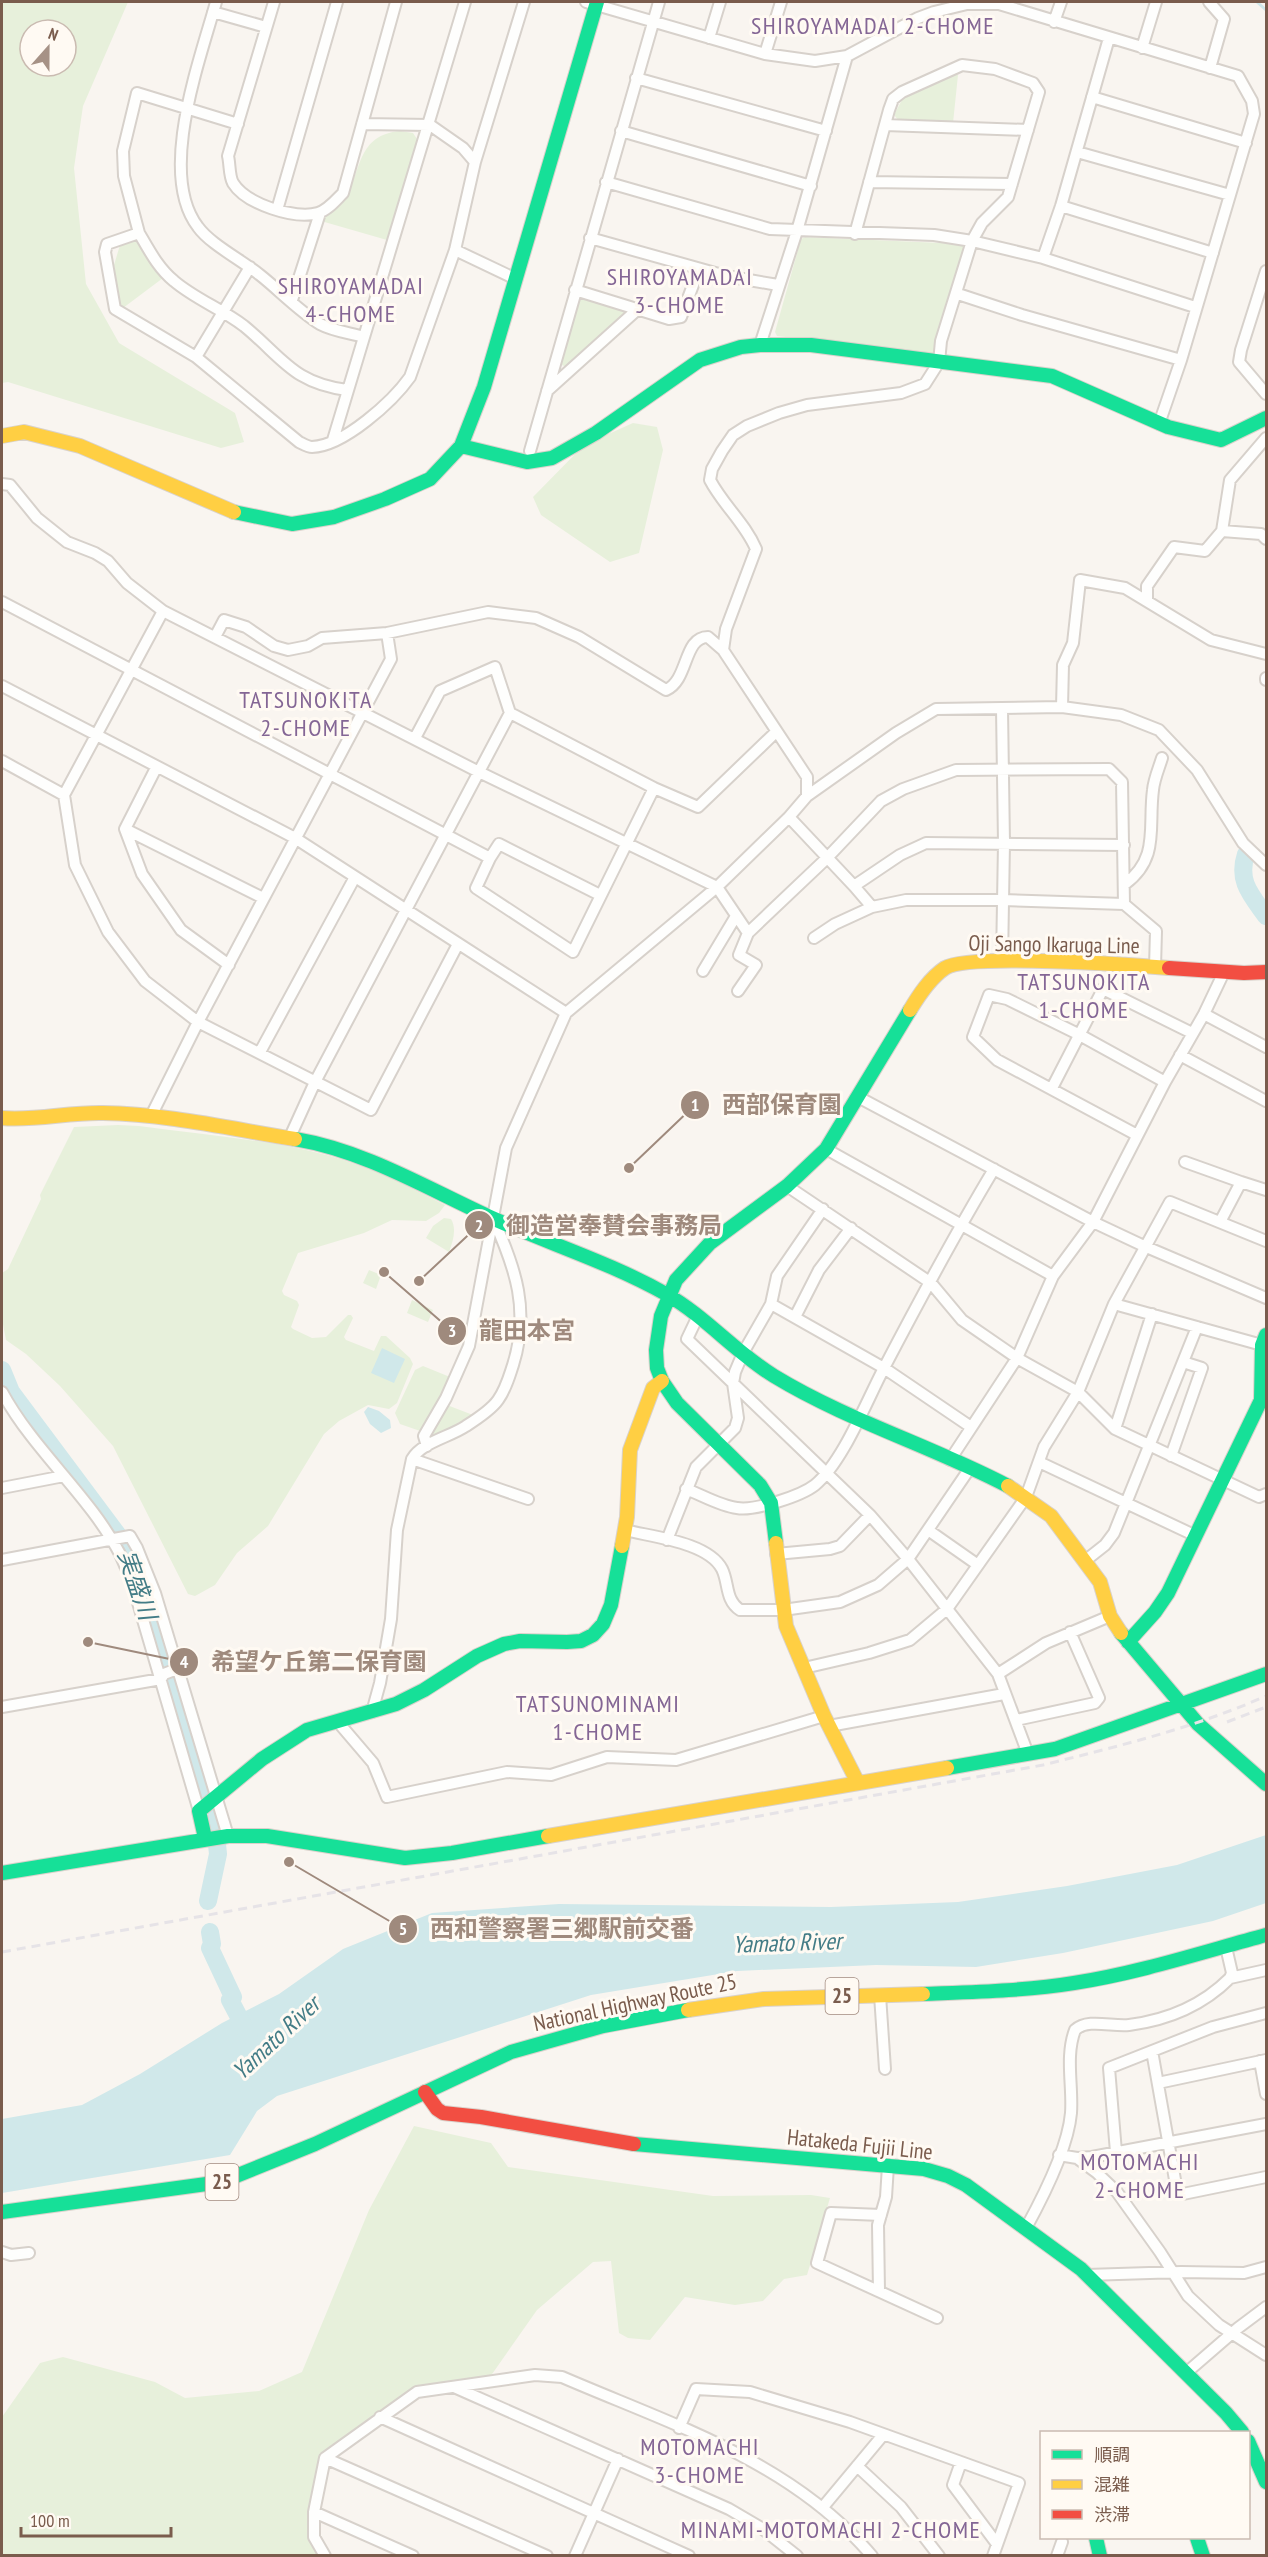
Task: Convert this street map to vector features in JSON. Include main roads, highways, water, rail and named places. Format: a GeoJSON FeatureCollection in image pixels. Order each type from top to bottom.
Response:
{"type":"FeatureCollection","features":[{"type":"Feature","properties":{"kind":"main road"},"geometry":{"type":"LineString","coordinates":[[2,436],[24,432],[80,446],[241,515],[292,524],[334,517],[430,479],[461,446],[484,387],[593,3]]}},
{"type":"Feature","properties":{"kind":"main road"},"geometry":{"type":"LineString","coordinates":[[461,446],[527,462],[552,459],[596,433],[700,360],[741,347],[760,345],[811,345],[1052,376],[1159,424],[1221,440],[1266,418]]}},
{"type":"Feature","properties":{"kind":"main road","name":"Oji Sango Ikaruga Line"},"geometry":{"type":"LineString","coordinates":[[662,1381],[657,1368],[656,1350],[661,1316],[676,1280],[710,1242],[737,1225],[787,1186],[826,1149],[921,992],[945,968],[961,962],[1002,962],[1266,972]]}},
{"type":"Feature","properties":{"kind":"main road"},"geometry":{"type":"LineString","coordinates":[[2,1118],[22,1120],[102,1113],[151,1116],[317,1143],[382,1165],[493,1218],[603,1263],[668,1295],[772,1375],[811,1397],[1006,1485],[1052,1516],[1100,1582],[1110,1616],[1128,1642],[1180,1706],[1266,1784]]}},
{"type":"Feature","properties":{"kind":"main road"},"geometry":{"type":"LineString","coordinates":[[1128,1642],[1155,1612],[1168,1593],[1262,1400],[1264,1340]]}},
{"type":"Feature","properties":{"kind":"main road"},"geometry":{"type":"LineString","coordinates":[[216,1837],[208,1804],[243,1774],[303,1732],[398,1704],[432,1687],[502,1645],[516,1641],[539,1640],[560,1644],[579,1643],[589,1639],[598,1631],[609,1615],[625,1530],[630,1450],[653,1389],[662,1381],[677,1403],[760,1485],[771,1503],[786,1626],[826,1721],[858,1783]]}},
{"type":"Feature","properties":{"kind":"main road"},"geometry":{"type":"LineString","coordinates":[[2,1873],[216,1837],[267,1836],[405,1858],[452,1853],[1055,1749],[1266,1674]]}},
{"type":"Feature","properties":{"kind":"main road","name":"National Highway Route 25"},"geometry":{"type":"LineString","coordinates":[[2,2212],[221,2182],[315,2144],[511,2052],[603,2026],[739,2001],[791,1996],[980,1992],[1072,1983],[1131,1972],[1266,1935]]}},
{"type":"Feature","properties":{"kind":"main road","name":"Hatakeda Fujii Line"},"geometry":{"type":"LineString","coordinates":[[425,2091],[443,2114],[481,2117],[619,2143],[924,2169],[957,2180],[1060,2252],[1087,2275],[1186,2373],[1240,2431]]}},
{"type":"Feature","properties":{"kind":"main road"},"geometry":{"type":"LineString","coordinates":[[1250,2446],[1266,2482]]}},
{"type":"Feature","properties":{"kind":"main road"},"geometry":{"type":"LineString","coordinates":[[1096,2539],[1100,2556]]}},
{"type":"Feature","properties":{"kind":"main road"},"geometry":{"type":"LineString","coordinates":[[1197,2539],[1203,2556]]}},
{"type":"Feature","properties":{"kind":"water"},"geometry":{"type":"Polygon","coordinates":[[[382,1348],[405,1359],[394,1383],[371,1373],[382,1348]]]}},
{"type":"Feature","properties":{"kind":"water"},"geometry":{"type":"Polygon","coordinates":[[[368,1407],[379,1411],[390,1420],[391,1428],[381,1433],[370,1424],[364,1412],[368,1407]]]}},
{"type":"Feature","properties":{"kind":"water","name":"Yamato River"},"geometry":{"type":"Polygon","coordinates":[[[1266,1835],[1266,1903],[1213,1921],[1063,1953],[976,1967],[876,1965],[737,1971],[591,1995],[277,2096],[257,2111],[230,2155],[2,2193],[2,2119],[82,2105],[140,2074],[222,2023],[279,1994],[343,1949],[432,1913],[559,1904],[831,1907],[958,1902],[1067,1886],[1177,1865],[1266,1835]]]}},
{"type":"Feature","properties":{"kind":"waterway"},"geometry":{"type":"LineString","coordinates":[[1257,2],[1266,10]]}},
{"type":"Feature","properties":{"kind":"waterway"},"geometry":{"type":"LineString","coordinates":[[1246,854],[1244,880],[1266,916]]}},
{"type":"Feature","properties":{"kind":"waterway","name":"実盛川"},"geometry":{"type":"LineString","coordinates":[[2,1370],[11,1392],[126,1546],[152,1618],[215,1825],[218,1854],[208,1901]]}},
{"type":"Feature","properties":{"kind":"waterway","name":"実盛川"},"geometry":{"type":"LineString","coordinates":[[210,1932],[212,1944],[210,1948],[233,1997],[230,2000],[249,2036]]}},
{"type":"Feature","properties":{"kind":"railway"},"geometry":{"type":"LineString","coordinates":[[2,1952],[1043,1765],[1184,1727],[1266,1696]]}},
{"type":"Feature","properties":{"kind":"railway"},"geometry":{"type":"LineString","coordinates":[[1227,1722],[1266,1707]]}},
{"type":"Feature","properties":{"kind":"place","name":"西部保育園"},"geometry":{"type":"Point","coordinates":[629,1168]}},
{"type":"Feature","properties":{"kind":"place","name":"龍田本宮"},"geometry":{"type":"Point","coordinates":[384,1272]}},
{"type":"Feature","properties":{"kind":"place","name":"御造営奉賛会事務局"},"geometry":{"type":"Point","coordinates":[419,1281]}},
{"type":"Feature","properties":{"kind":"place","name":"希望ケ丘第二保育園"},"geometry":{"type":"Point","coordinates":[88,1642]}},
{"type":"Feature","properties":{"kind":"place","name":"西和警察署三郷駅前交番"},"geometry":{"type":"Point","coordinates":[289,1862]}},
{"type":"Feature","properties":{"kind":"district","name":"SHIROYAMADAI 2-CHOME"},"geometry":{"type":"Point","coordinates":[873,26]}},
{"type":"Feature","properties":{"kind":"district","name":"SHIROYAMADAI 3-CHOME"},"geometry":{"type":"Point","coordinates":[680,291]}},
{"type":"Feature","properties":{"kind":"district","name":"SHIROYAMADAI 4-CHOME"},"geometry":{"type":"Point","coordinates":[351,300]}},
{"type":"Feature","properties":{"kind":"district","name":"TATSUNOKITA 2-CHOME"},"geometry":{"type":"Point","coordinates":[306,714]}},
{"type":"Feature","properties":{"kind":"district","name":"TATSUNOKITA 1-CHOME"},"geometry":{"type":"Point","coordinates":[1084,996]}},
{"type":"Feature","properties":{"kind":"district","name":"TATSUNOMINAMI 1-CHOME"},"geometry":{"type":"Point","coordinates":[598,1718]}},
{"type":"Feature","properties":{"kind":"district","name":"MOTOMACHI 2-CHOME"},"geometry":{"type":"Point","coordinates":[1140,2176]}},
{"type":"Feature","properties":{"kind":"district","name":"MOTOMACHI 3-CHOME"},"geometry":{"type":"Point","coordinates":[700,2461]}},
{"type":"Feature","properties":{"kind":"district","name":"MINAMI-MOTOMACHI 2-CHOME"},"geometry":{"type":"Point","coordinates":[831,2530]}}]}
